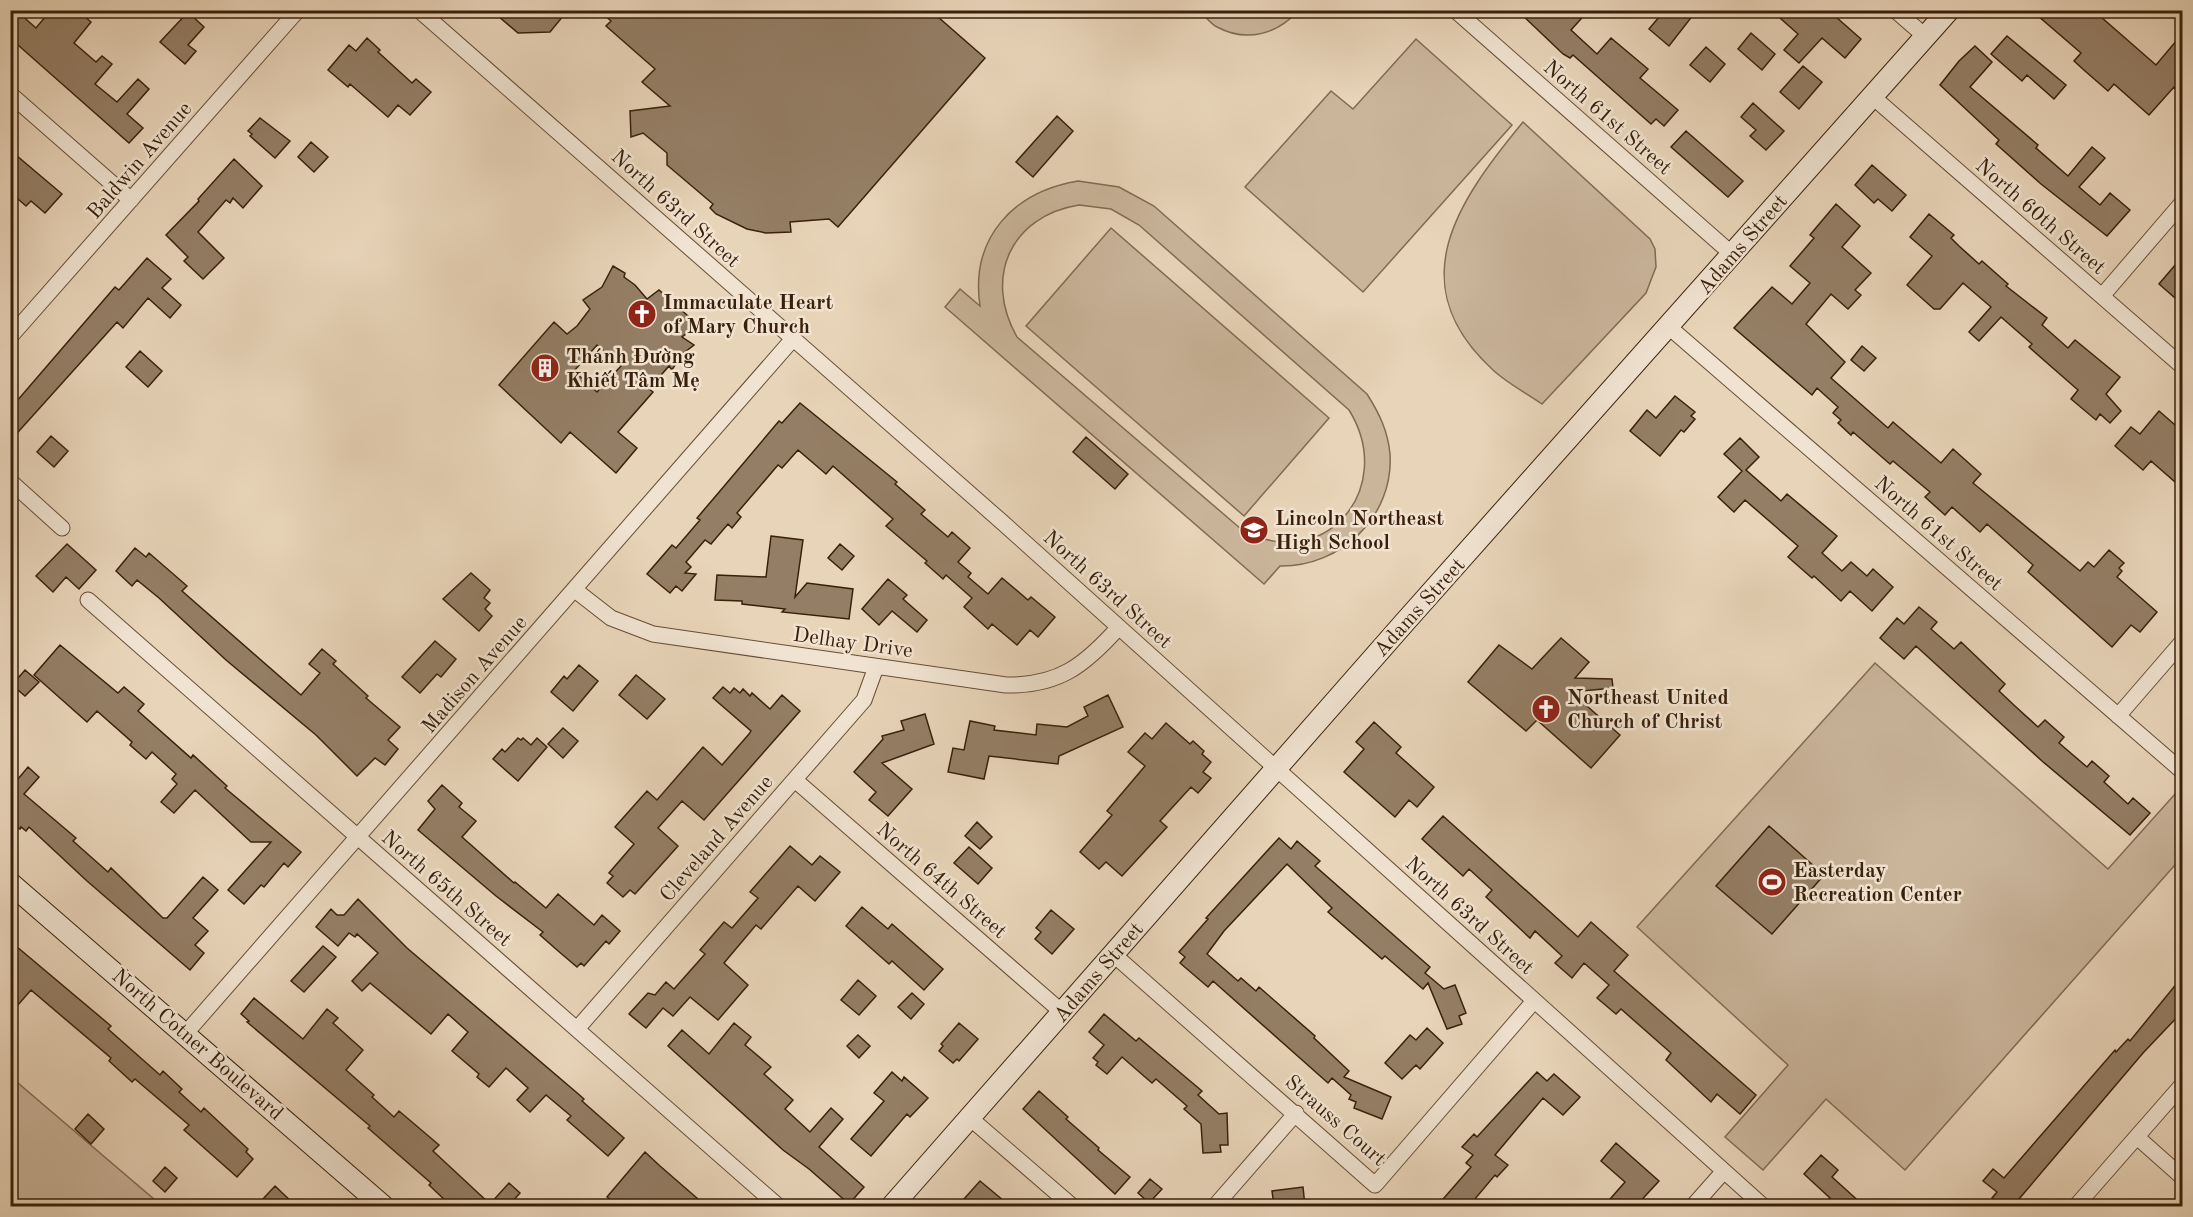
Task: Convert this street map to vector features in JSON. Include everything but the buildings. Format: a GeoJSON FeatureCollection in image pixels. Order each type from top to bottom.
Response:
{"type":"FeatureCollection","features":[{"type":"Feature","properties":{"kind":"main road","name":"Adams Street"},"geometry":{"type":"LineString","coordinates":[[892,1206],[1949,10]]}},
{"type":"Feature","properties":{"kind":"main road","name":"North Cotner Boulevard"},"geometry":{"type":"LineString","coordinates":[[10,883],[186,1033],[383,1206]]}},
{"type":"Feature","properties":{"kind":"street","name":"Baldwin Avenue"},"geometry":{"type":"LineString","coordinates":[[10,337],[298,10]]}},
{"type":"Feature","properties":{"kind":"street","name":"North 63rd Street"},"geometry":{"type":"LineString","coordinates":[[419,10],[1119,627],[1763,1206]]}},
{"type":"Feature","properties":{"kind":"street"},"geometry":{"type":"LineString","coordinates":[[1895,10],[1926,37]]}},
{"type":"Feature","properties":{"kind":"street","name":"North 61st Street"},"geometry":{"type":"LineString","coordinates":[[1458,12],[1733,255]]}},
{"type":"Feature","properties":{"kind":"street"},"geometry":{"type":"LineString","coordinates":[[10,94],[131,200]]}},
{"type":"Feature","properties":{"kind":"street","name":"North 60th Street"},"geometry":{"type":"LineString","coordinates":[[1873,97],[2182,366]]}},
{"type":"Feature","properties":{"kind":"street"},"geometry":{"type":"LineString","coordinates":[[2102,296],[2182,203]]}},
{"type":"Feature","properties":{"kind":"street","name":"North 61st Street"},"geometry":{"type":"LineString","coordinates":[[1669,327],[2182,771]]}},
{"type":"Feature","properties":{"kind":"street","name":"Madison Avenue"},"geometry":{"type":"LineString","coordinates":[[186,1033],[792,340]]}},
{"type":"Feature","properties":{"kind":"street"},"geometry":{"type":"LineString","coordinates":[[10,481],[62,528]]}},
{"type":"Feature","properties":{"kind":"street","name":"Delhay Drive"},"geometry":{"type":"LineString","coordinates":[[575,590],[611,618],[642,631],[1006,685],[1031,684],[1053,679],[1081,665],[1119,627]]}},
{"type":"Feature","properties":{"kind":"street","name":"North 65th Street"},"geometry":{"type":"LineString","coordinates":[[88,600],[778,1206]]}},
{"type":"Feature","properties":{"kind":"street"},"geometry":{"type":"LineString","coordinates":[[2118,716],[2182,642]]}},
{"type":"Feature","properties":{"kind":"street","name":"Cleveland Avenue"},"geometry":{"type":"LineString","coordinates":[[577,1029],[864,700],[876,667]]}},
{"type":"Feature","properties":{"kind":"street","name":"North 64th Street"},"geometry":{"type":"LineString","coordinates":[[795,780],[1063,1013]]}},
{"type":"Feature","properties":{"kind":"street","name":"Strauss Court"},"geometry":{"type":"LineString","coordinates":[[1113,954],[1375,1185],[1534,1001]]}},
{"type":"Feature","properties":{"kind":"street"},"geometry":{"type":"LineString","coordinates":[[2076,1206],[2182,1085]]}},
{"type":"Feature","properties":{"kind":"street"},"geometry":{"type":"LineString","coordinates":[[1215,1206],[1296,1113]]}},
{"type":"Feature","properties":{"kind":"street"},"geometry":{"type":"LineString","coordinates":[[970,1118],[1072,1206]]}},
{"type":"Feature","properties":{"kind":"street"},"geometry":{"type":"LineString","coordinates":[[2137,1137],[2182,1177]]}},
{"type":"Feature","properties":{"kind":"street"},"geometry":{"type":"LineString","coordinates":[[1693,1206],[1724,1171]]}},
{"type":"Feature","properties":{"kind":"shaded area"},"geometry":{"type":"Polygon","coordinates":[[[1200,11],[1298,11],[1290,19],[1271,30],[1250,35],[1228,32],[1217,27],[1200,11]]]}},
{"type":"Feature","properties":{"kind":"shaded area"},"geometry":{"type":"Polygon","coordinates":[[[1416,39],[1512,125],[1363,292],[1245,187],[1331,91],[1353,109],[1416,39]]]}},
{"type":"Feature","properties":{"kind":"shaded area"},"geometry":{"type":"Polygon","coordinates":[[[1523,122],[1650,239],[1655,249],[1656,267],[1646,293],[1542,404],[1498,375],[1465,338],[1449,306],[1444,275],[1448,243],[1460,213],[1478,182],[1523,122]]]}},
{"type":"Feature","properties":{"kind":"shaded area"},"geometry":{"type":"Polygon","coordinates":[[[1078,181],[1119,187],[1154,206],[1367,394],[1385,430],[1390,454],[1389,477],[1383,498],[1373,517],[1359,534],[1343,547],[1323,558],[1302,564],[1280,566],[1264,584],[945,307],[960,289],[980,306],[979,282],[982,259],[989,239],[1016,207],[1055,187],[1078,181]],[[1079,205],[1055,211],[1036,222],[1021,236],[1010,253],[1004,272],[1003,293],[1007,315],[1017,337],[1241,529],[1271,541],[1299,541],[1324,533],[1344,517],[1358,495],[1364,469],[1362,440],[1349,410],[1139,225],[1111,209],[1079,205]]]}},
{"type":"Feature","properties":{"kind":"shaded area"},"geometry":{"type":"Polygon","coordinates":[[[1111,228],[1329,418],[1244,516],[1026,326],[1111,228]]]}},
{"type":"Feature","properties":{"kind":"shaded area"},"geometry":{"type":"Polygon","coordinates":[[[1875,663],[2108,869],[2175,794],[2182,801],[2182,857],[1905,1170],[1826,1099],[1763,1170],[1725,1137],[1788,1065],[1637,927],[1875,663]]]}},
{"type":"Feature","properties":{"kind":"shaded area"},"geometry":{"type":"Polygon","coordinates":[[[11,1077],[162,1206],[11,1206],[11,1077]]]}},
{"type":"Feature","properties":{"kind":"place","name":"Immaculate Heart of Mary Church"},"geometry":{"type":"Point","coordinates":[642,314]}},
{"type":"Feature","properties":{"kind":"place","name":"Thánh Đường Khiết Tâm Mẹ"},"geometry":{"type":"Point","coordinates":[545,368]}},
{"type":"Feature","properties":{"kind":"place","name":"Lincoln Northeast High School"},"geometry":{"type":"Point","coordinates":[1254,530]}},
{"type":"Feature","properties":{"kind":"place","name":"Northeast United Church of Christ"},"geometry":{"type":"Point","coordinates":[1546,709]}},
{"type":"Feature","properties":{"kind":"place","name":"Easterday Recreation Center"},"geometry":{"type":"Point","coordinates":[1772,882]}}]}
